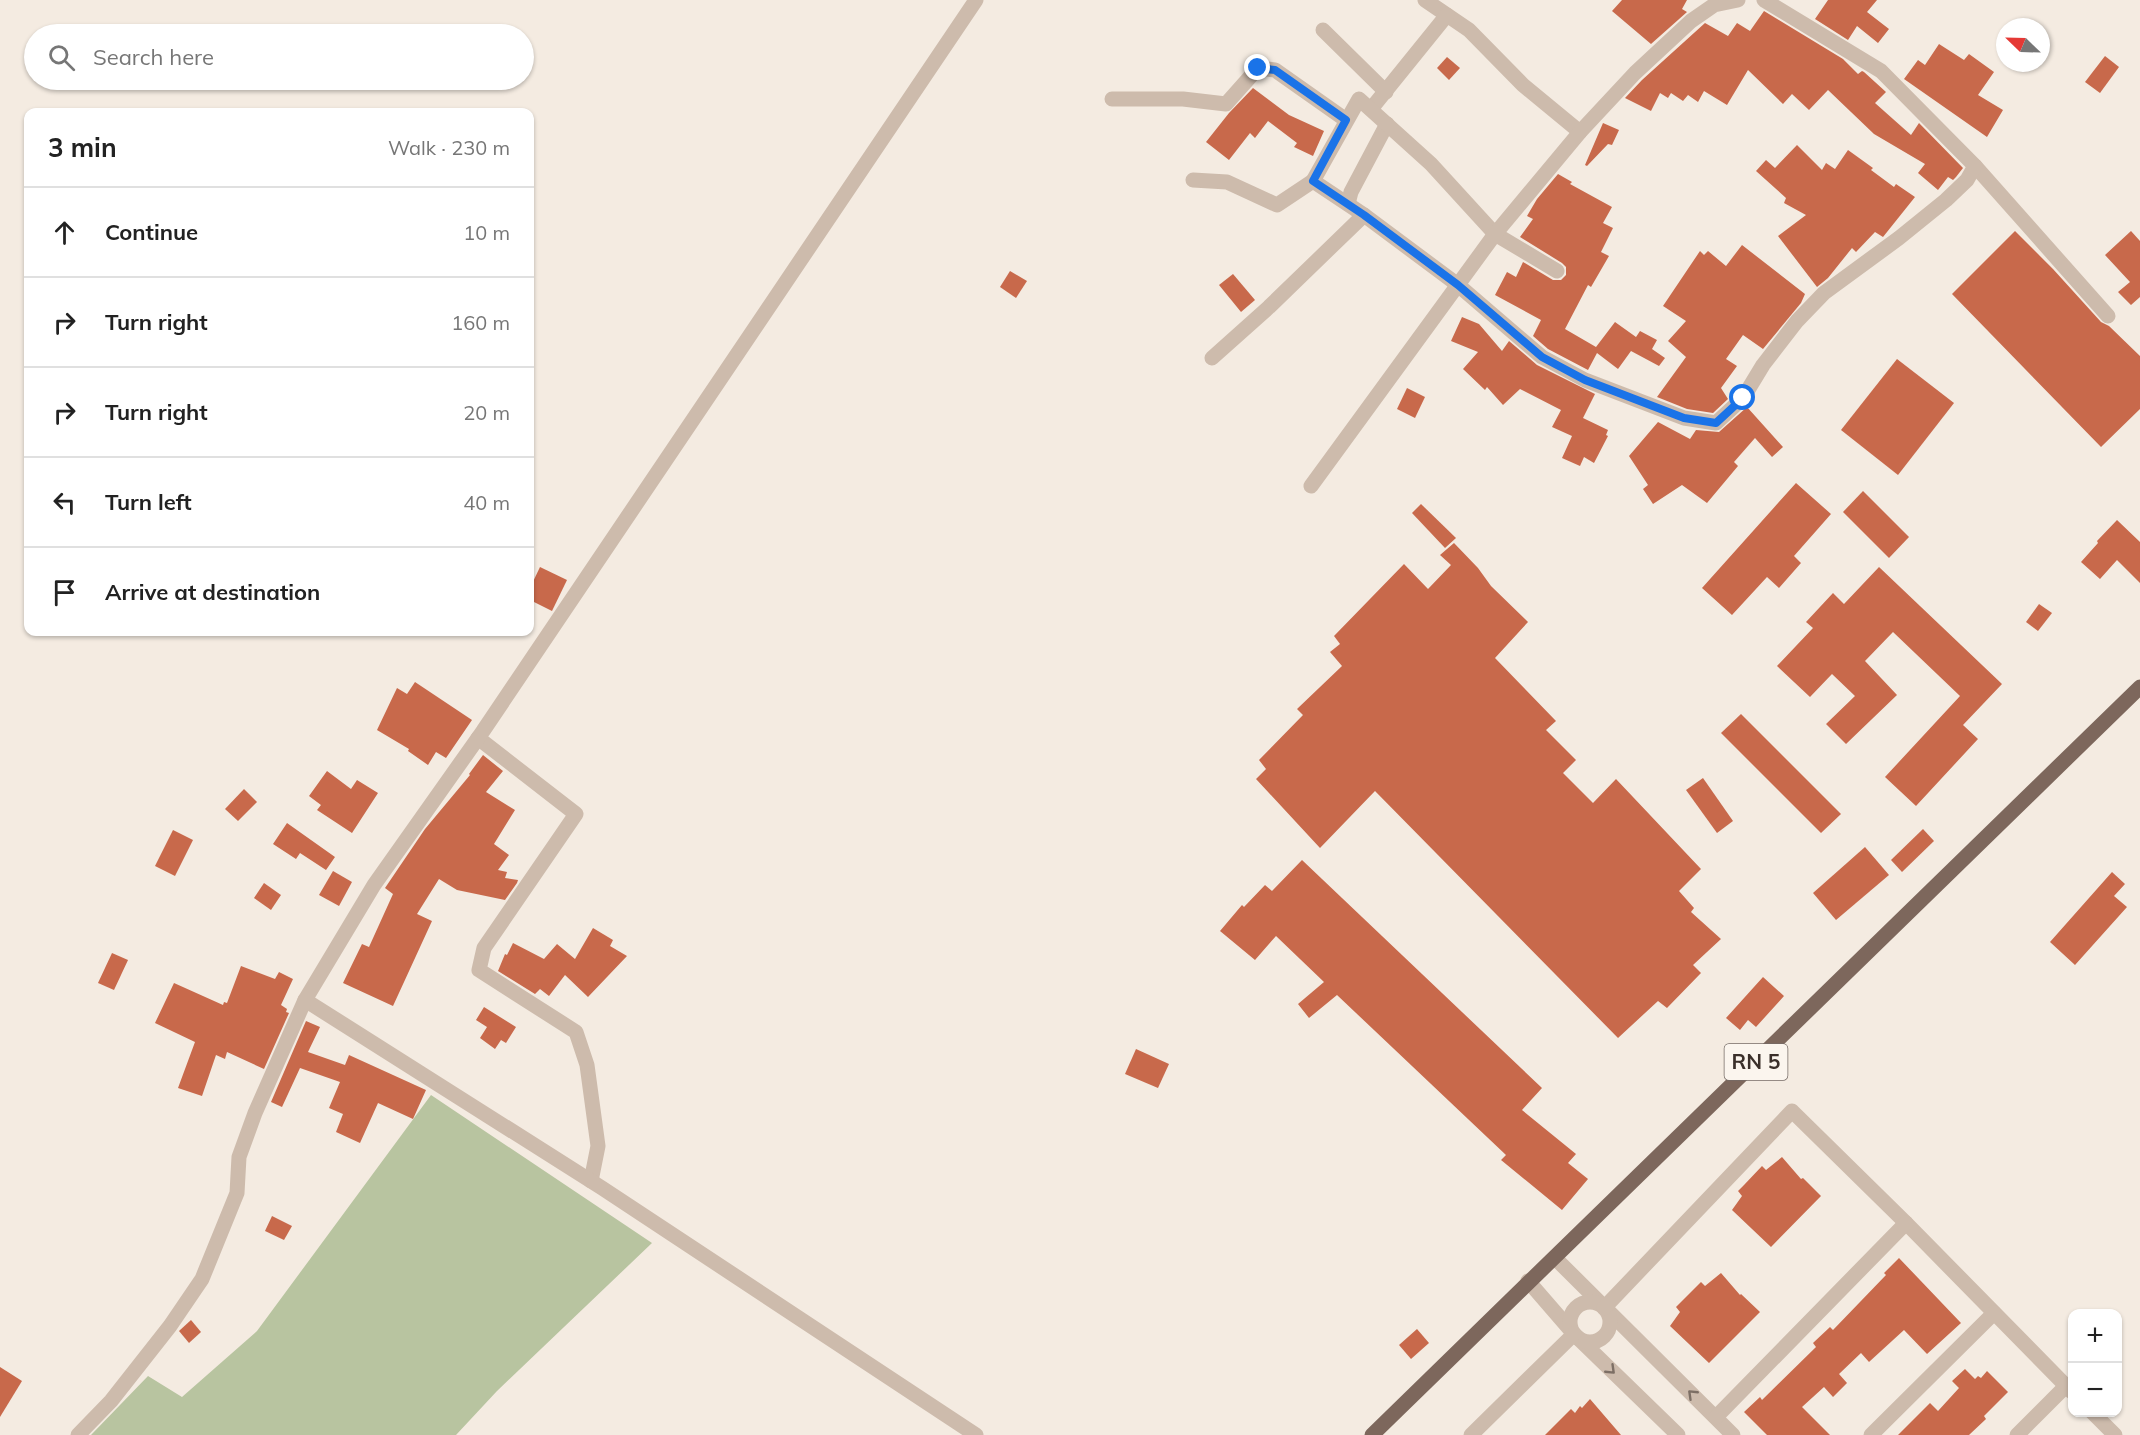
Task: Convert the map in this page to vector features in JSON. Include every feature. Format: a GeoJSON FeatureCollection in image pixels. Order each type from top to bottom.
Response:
{"type":"FeatureCollection","features":[{"type":"Feature","properties":{"kind":"main road","name":"RN 5"},"geometry":{"type":"LineString","coordinates":[[1372,1435],[2140,687]]}},
{"type":"Feature","properties":{"kind":"street"},"geometry":{"type":"LineString","coordinates":[[78,1435],[111,1401],[170,1326],[202,1279],[237,1192],[239,1157],[255,1113],[305,1000],[374,885],[478,738],[976,0]]}},
{"type":"Feature","properties":{"kind":"street"},"geometry":{"type":"LineString","coordinates":[[1425,0],[1445,8],[1523,85],[1580,132]]}},
{"type":"Feature","properties":{"kind":"street"},"geometry":{"type":"LineString","coordinates":[[1311,486],[1495,234],[1580,132],[1635,73],[1712,3],[1738,0]]}},
{"type":"Feature","properties":{"kind":"street"},"geometry":{"type":"LineString","coordinates":[[1764,0],[1881,71],[1975,166],[2108,316]]}},
{"type":"Feature","properties":{"kind":"street"},"geometry":{"type":"LineString","coordinates":[[1371,109],[1386,92],[1445,8]]}},
{"type":"Feature","properties":{"kind":"street"},"geometry":{"type":"LineString","coordinates":[[1323,30],[1386,92]]}},
{"type":"Feature","properties":{"kind":"street"},"geometry":{"type":"LineString","coordinates":[[1112,99],[1183,99],[1226,104],[1258,68],[1275,70],[1346,120]]}},
{"type":"Feature","properties":{"kind":"street"},"geometry":{"type":"LineString","coordinates":[[1193,180],[1227,182],[1277,205],[1313,181],[1359,99],[1431,164],[1495,234],[1557,271]]}},
{"type":"Feature","properties":{"kind":"street"},"geometry":{"type":"LineString","coordinates":[[1348,204],[1387,124]]}},
{"type":"Feature","properties":{"kind":"street"},"geometry":{"type":"LineString","coordinates":[[1313,181],[1364,215],[1458,285],[1512,333],[1551,362],[1585,380],[1684,418],[1716,423],[1743,398],[1763,365],[1797,321],[1824,293],[1947,200],[1967,180],[1975,166]]}},
{"type":"Feature","properties":{"kind":"street"},"geometry":{"type":"LineString","coordinates":[[1212,358],[1269,308],[1364,215]]}},
{"type":"Feature","properties":{"kind":"street"},"geometry":{"type":"LineString","coordinates":[[478,738],[576,814],[484,948],[479,970],[576,1032],[587,1065],[598,1146],[591,1181]]}},
{"type":"Feature","properties":{"kind":"street"},"geometry":{"type":"LineString","coordinates":[[305,1000],[591,1181],[976,1435]]}},
{"type":"Feature","properties":{"kind":"street"},"geometry":{"type":"LineString","coordinates":[[1604,1308],[1792,1111],[2068,1388]]}},
{"type":"Feature","properties":{"kind":"street"},"geometry":{"type":"LineString","coordinates":[[1716,1417],[1906,1223]]}},
{"type":"Feature","properties":{"kind":"street"},"geometry":{"type":"LineString","coordinates":[[1555,1258],[1733,1435]]}},
{"type":"Feature","properties":{"kind":"street"},"geometry":{"type":"LineString","coordinates":[[1528,1281],[1575,1334],[1678,1435]]}},
{"type":"Feature","properties":{"kind":"street"},"geometry":{"type":"LineString","coordinates":[[1586,1303],[1593,1303],[1604,1308],[1610,1320],[1610,1327],[1603,1337],[1598,1341],[1586,1342],[1575,1334],[1570,1323],[1575,1310],[1586,1303]]}},
{"type":"Feature","properties":{"kind":"street"},"geometry":{"type":"LineString","coordinates":[[1870,1435],[1994,1313]]}},
{"type":"Feature","properties":{"kind":"street"},"geometry":{"type":"LineString","coordinates":[[1471,1435],[1575,1334]]}},
{"type":"Feature","properties":{"kind":"street"},"geometry":{"type":"LineString","coordinates":[[2018,1435],[2068,1390]]}},
{"type":"Feature","properties":{"kind":"street"},"geometry":{"type":"LineString","coordinates":[[2096,1417],[2115,1435]]}},
{"type":"Feature","properties":{"kind":"green space"},"geometry":{"type":"Polygon","coordinates":[[[431,1095],[652,1243],[497,1391],[456,1435],[91,1435],[148,1376],[182,1397],[257,1331],[431,1095]]]}},
{"type":"Feature","properties":{"kind":"building"},"geometry":{"type":"Polygon","coordinates":[[[1622,0],[1687,0],[1682,9],[1687,12],[1651,44],[1612,11],[1622,0]]]}},
{"type":"Feature","properties":{"kind":"building"},"geometry":{"type":"Polygon","coordinates":[[[1828,0],[1877,0],[1867,12],[1889,29],[1878,43],[1857,26],[1848,40],[1815,19],[1828,0]]]}},
{"type":"Feature","properties":{"kind":"building"},"geometry":{"type":"Polygon","coordinates":[[[1764,11],[1843,59],[1858,74],[1864,72],[1886,92],[1875,103],[1911,135],[1919,123],[1963,168],[1956,177],[1953,180],[1948,177],[1938,190],[1918,173],[1925,164],[1874,134],[1828,90],[1809,110],[1792,94],[1783,104],[1748,70],[1727,105],[1704,91],[1698,102],[1688,95],[1683,101],[1671,93],[1668,98],[1660,93],[1651,111],[1625,98],[1705,23],[1728,36],[1737,23],[1750,31],[1764,11]]]}},
{"type":"Feature","properties":{"kind":"building"},"geometry":{"type":"Polygon","coordinates":[[[1939,44],[1964,60],[1969,54],[1994,72],[1978,95],[2003,110],[1987,137],[1904,79],[1918,60],[1925,65],[1939,44]]]}},
{"type":"Feature","properties":{"kind":"building"},"geometry":{"type":"Polygon","coordinates":[[[2105,56],[2119,67],[2100,93],[2085,82],[2105,56]]]}},
{"type":"Feature","properties":{"kind":"building"},"geometry":{"type":"Polygon","coordinates":[[[1447,57],[1460,68],[1449,80],[1437,68],[1447,57]]]}},
{"type":"Feature","properties":{"kind":"building"},"geometry":{"type":"Polygon","coordinates":[[[1253,88],[1289,115],[1324,131],[1313,156],[1294,147],[1297,143],[1268,121],[1255,138],[1250,133],[1229,160],[1206,142],[1253,88]]]}},
{"type":"Feature","properties":{"kind":"building"},"geometry":{"type":"Polygon","coordinates":[[[1603,123],[1619,130],[1612,145],[1608,144],[1587,166],[1585,165],[1603,123]]]}},
{"type":"Feature","properties":{"kind":"building"},"geometry":{"type":"Polygon","coordinates":[[[1797,145],[1822,170],[1826,163],[1835,169],[1848,150],[1894,187],[1896,184],[1915,197],[1883,237],[1875,232],[1856,252],[1852,248],[1828,278],[1817,287],[1778,236],[1806,215],[1784,203],[1786,198],[1756,171],[1766,160],[1775,168],[1797,145]]]}},
{"type":"Feature","properties":{"kind":"building"},"geometry":{"type":"Polygon","coordinates":[[[1558,174],[1572,182],[1570,184],[1612,207],[1603,223],[1613,228],[1601,252],[1609,256],[1591,287],[1588,285],[1565,329],[1596,347],[1615,322],[1636,337],[1640,331],[1657,340],[1652,349],[1665,358],[1659,366],[1631,351],[1618,369],[1597,353],[1588,370],[1548,349],[1533,336],[1541,320],[1495,295],[1507,272],[1516,277],[1523,262],[1553,280],[1561,280],[1566,275],[1566,267],[1562,263],[1520,237],[1533,219],[1527,216],[1537,199],[1558,174]]]}},
{"type":"Feature","properties":{"kind":"building"},"geometry":{"type":"Polygon","coordinates":[[[2015,231],[2101,322],[2109,326],[2140,356],[2140,409],[2101,447],[1952,294],[2015,231]]]}},
{"type":"Feature","properties":{"kind":"building"},"geometry":{"type":"Polygon","coordinates":[[[2131,231],[2140,241],[2140,297],[2131,305],[2118,292],[2130,282],[2105,255],[2131,231]]]}},
{"type":"Feature","properties":{"kind":"building"},"geometry":{"type":"Polygon","coordinates":[[[1742,245],[1805,294],[1801,303],[1763,349],[1743,335],[1726,359],[1737,366],[1721,388],[1728,399],[1713,413],[1687,409],[1657,397],[1686,357],[1668,341],[1686,321],[1663,306],[1700,251],[1704,255],[1708,251],[1726,266],[1742,245]]]}},
{"type":"Feature","properties":{"kind":"building"},"geometry":{"type":"Polygon","coordinates":[[[1010,271],[1027,281],[1016,298],[1000,287],[1010,271]]]}},
{"type":"Feature","properties":{"kind":"building"},"geometry":{"type":"Polygon","coordinates":[[[1233,274],[1255,300],[1241,312],[1219,285],[1233,274]]]}},
{"type":"Feature","properties":{"kind":"building"},"geometry":{"type":"Polygon","coordinates":[[[1462,317],[1479,324],[1502,351],[1509,341],[1537,365],[1595,394],[1583,418],[1608,430],[1606,435],[1608,436],[1594,463],[1584,457],[1580,466],[1562,458],[1572,436],[1552,427],[1561,410],[1520,389],[1503,405],[1487,387],[1485,390],[1463,369],[1478,352],[1451,341],[1462,317]]]}},
{"type":"Feature","properties":{"kind":"building"},"geometry":{"type":"Polygon","coordinates":[[[1897,359],[1954,403],[1898,475],[1841,430],[1897,359]]]}},
{"type":"Feature","properties":{"kind":"building"},"geometry":{"type":"Polygon","coordinates":[[[1407,388],[1425,397],[1415,418],[1397,409],[1407,388]]]}},
{"type":"Feature","properties":{"kind":"building"},"geometry":{"type":"Polygon","coordinates":[[[1747,407],[1783,447],[1772,457],[1755,438],[1734,462],[1738,466],[1707,503],[1682,485],[1653,504],[1643,489],[1648,485],[1629,456],[1658,422],[1690,439],[1696,430],[1719,432],[1747,407]]]}},
{"type":"Feature","properties":{"kind":"building"},"geometry":{"type":"Polygon","coordinates":[[[1796,483],[1831,514],[1794,556],[1801,563],[1779,588],[1767,577],[1732,615],[1702,588],[1796,483]]]}},
{"type":"Feature","properties":{"kind":"building"},"geometry":{"type":"Polygon","coordinates":[[[1863,491],[1909,537],[1889,558],[1843,512],[1863,491]]]}},
{"type":"Feature","properties":{"kind":"building"},"geometry":{"type":"Polygon","coordinates":[[[1421,504],[1456,538],[1445,548],[1412,513],[1421,504]]]}},
{"type":"Feature","properties":{"kind":"building"},"geometry":{"type":"Polygon","coordinates":[[[2117,520],[2140,542],[2140,583],[2117,560],[2100,579],[2081,562],[2117,520]]]}},
{"type":"Feature","properties":{"kind":"building"},"geometry":{"type":"Polygon","coordinates":[[[1454,543],[1478,568],[1491,586],[1528,622],[1495,658],[1556,721],[1546,730],[1576,760],[1563,773],[1593,803],[1616,779],[1701,869],[1679,891],[1694,908],[1691,912],[1721,939],[1693,965],[1701,973],[1667,1008],[1658,1001],[1618,1038],[1375,791],[1320,848],[1256,779],[1266,769],[1259,760],[1303,715],[1297,709],[1342,666],[1330,652],[1340,644],[1334,636],[1404,564],[1428,589],[1451,565],[1440,555],[1454,543]]]}},
{"type":"Feature","properties":{"kind":"building"},"geometry":{"type":"Polygon","coordinates":[[[540,567],[567,580],[552,611],[534,602],[534,580],[540,567]]]}},
{"type":"Feature","properties":{"kind":"building"},"geometry":{"type":"Polygon","coordinates":[[[1879,567],[2002,684],[1963,725],[1978,739],[1916,806],[1885,777],[1960,696],[1893,632],[1865,661],[1897,695],[1846,744],[1826,724],[1855,696],[1832,674],[1810,697],[1777,666],[1813,628],[1806,622],[1833,593],[1844,604],[1879,567]]]}},
{"type":"Feature","properties":{"kind":"building"},"geometry":{"type":"Polygon","coordinates":[[[2039,604],[2052,613],[2038,631],[2026,622],[2039,604]]]}},
{"type":"Feature","properties":{"kind":"building"},"geometry":{"type":"Polygon","coordinates":[[[415,682],[472,720],[446,758],[436,752],[428,765],[408,751],[409,749],[377,730],[397,688],[407,694],[415,682]]]}},
{"type":"Feature","properties":{"kind":"building"},"geometry":{"type":"Polygon","coordinates":[[[1741,714],[1841,814],[1821,833],[1721,733],[1741,714]]]}},
{"type":"Feature","properties":{"kind":"building"},"geometry":{"type":"Polygon","coordinates":[[[483,755],[503,771],[486,792],[515,810],[494,844],[509,855],[498,870],[507,872],[505,878],[518,880],[517,883],[505,900],[457,890],[439,879],[417,914],[432,921],[393,1006],[343,983],[362,944],[369,947],[393,894],[385,888],[425,829],[470,775],[483,755]]]}},
{"type":"Feature","properties":{"kind":"building"},"geometry":{"type":"Polygon","coordinates":[[[327,771],[351,789],[357,780],[378,793],[352,833],[317,810],[321,805],[309,796],[327,771]]]}},
{"type":"Feature","properties":{"kind":"building"},"geometry":{"type":"Polygon","coordinates":[[[1703,778],[1733,821],[1717,833],[1686,790],[1703,778]]]}},
{"type":"Feature","properties":{"kind":"building"},"geometry":{"type":"Polygon","coordinates":[[[244,789],[257,802],[238,821],[225,809],[244,789]]]}},
{"type":"Feature","properties":{"kind":"building"},"geometry":{"type":"Polygon","coordinates":[[[287,823],[335,857],[326,870],[300,853],[296,859],[273,844],[287,823]]]}},
{"type":"Feature","properties":{"kind":"building"},"geometry":{"type":"Polygon","coordinates":[[[1923,829],[1934,841],[1902,872],[1891,860],[1923,829]]]}},
{"type":"Feature","properties":{"kind":"building"},"geometry":{"type":"Polygon","coordinates":[[[173,830],[193,840],[175,876],[155,866],[173,830]]]}},
{"type":"Feature","properties":{"kind":"building"},"geometry":{"type":"Polygon","coordinates":[[[1865,847],[1889,875],[1836,920],[1813,893],[1865,847]]]}},
{"type":"Feature","properties":{"kind":"building"},"geometry":{"type":"Polygon","coordinates":[[[1302,860],[1542,1088],[1522,1110],[1576,1154],[1568,1163],[1588,1179],[1562,1210],[1501,1160],[1506,1155],[1337,995],[1309,1018],[1298,1004],[1324,982],[1276,936],[1255,960],[1220,931],[1242,905],[1244,907],[1265,885],[1272,891],[1302,860]]]}},
{"type":"Feature","properties":{"kind":"building"},"geometry":{"type":"Polygon","coordinates":[[[333,871],[352,882],[339,906],[319,895],[333,871]]]}},
{"type":"Feature","properties":{"kind":"building"},"geometry":{"type":"Polygon","coordinates":[[[2112,872],[2125,884],[2114,896],[2127,907],[2075,965],[2050,942],[2112,872]]]}},
{"type":"Feature","properties":{"kind":"building"},"geometry":{"type":"Polygon","coordinates":[[[264,883],[281,895],[271,910],[254,898],[264,883]]]}},
{"type":"Feature","properties":{"kind":"building"},"geometry":{"type":"Polygon","coordinates":[[[593,928],[613,940],[610,946],[627,956],[588,997],[565,975],[549,996],[540,989],[535,994],[498,971],[505,954],[507,955],[513,943],[544,959],[557,944],[575,959],[593,928]]]}},
{"type":"Feature","properties":{"kind":"building"},"geometry":{"type":"Polygon","coordinates":[[[112,953],[128,960],[114,990],[98,983],[112,953]]]}},
{"type":"Feature","properties":{"kind":"building"},"geometry":{"type":"Polygon","coordinates":[[[241,966],[275,979],[279,972],[293,979],[281,1005],[289,1013],[264,1069],[227,1052],[225,1059],[216,1055],[202,1096],[178,1088],[195,1042],[155,1023],[174,983],[223,1005],[224,1002],[227,1003],[241,966]]]}},
{"type":"Feature","properties":{"kind":"building"},"geometry":{"type":"Polygon","coordinates":[[[1763,977],[1784,996],[1756,1027],[1748,1020],[1740,1030],[1726,1018],[1763,977]]]}},
{"type":"Feature","properties":{"kind":"building"},"geometry":{"type":"Polygon","coordinates":[[[484,1007],[516,1027],[506,1043],[501,1040],[495,1049],[480,1038],[487,1027],[476,1020],[484,1007]]]}},
{"type":"Feature","properties":{"kind":"building"},"geometry":{"type":"Polygon","coordinates":[[[306,1021],[320,1027],[308,1052],[345,1065],[349,1055],[426,1090],[413,1119],[378,1103],[360,1143],[336,1132],[343,1114],[329,1108],[340,1082],[300,1068],[282,1107],[271,1102],[306,1021]]]}},
{"type":"Feature","properties":{"kind":"building"},"geometry":{"type":"Polygon","coordinates":[[[1136,1049],[1169,1064],[1158,1088],[1125,1074],[1136,1049]]]}},
{"type":"Feature","properties":{"kind":"building"},"geometry":{"type":"Polygon","coordinates":[[[1782,1157],[1801,1179],[1803,1178],[1821,1196],[1771,1247],[1732,1210],[1742,1196],[1738,1191],[1762,1166],[1766,1170],[1782,1157]]]}},
{"type":"Feature","properties":{"kind":"building"},"geometry":{"type":"Polygon","coordinates":[[[272,1216],[292,1226],[284,1240],[265,1231],[272,1216]]]}},
{"type":"Feature","properties":{"kind":"building"},"geometry":{"type":"Polygon","coordinates":[[[1899,1258],[1961,1323],[1927,1354],[1904,1330],[1869,1362],[1861,1353],[1839,1374],[1847,1383],[1833,1397],[1824,1387],[1802,1407],[1830,1435],[1767,1435],[1744,1412],[1760,1397],[1762,1400],[1816,1347],[1813,1343],[1830,1327],[1833,1330],[1886,1275],[1884,1273],[1899,1258]]]}},
{"type":"Feature","properties":{"kind":"building"},"geometry":{"type":"Polygon","coordinates":[[[1721,1273],[1740,1295],[1760,1312],[1709,1363],[1670,1326],[1680,1312],[1676,1307],[1701,1282],[1705,1286],[1721,1273]]]}},
{"type":"Feature","properties":{"kind":"building"},"geometry":{"type":"Polygon","coordinates":[[[191,1320],[201,1332],[189,1343],[179,1331],[191,1320]]]}},
{"type":"Feature","properties":{"kind":"building"},"geometry":{"type":"Polygon","coordinates":[[[1417,1329],[1429,1343],[1411,1359],[1399,1345],[1417,1329]]]}},
{"type":"Feature","properties":{"kind":"building"},"geometry":{"type":"Polygon","coordinates":[[[0,1367],[22,1381],[0,1417],[0,1367]]]}},
{"type":"Feature","properties":{"kind":"building"},"geometry":{"type":"Polygon","coordinates":[[[1965,1369],[1975,1379],[1978,1376],[1981,1378],[1987,1371],[2008,1392],[1984,1416],[1986,1419],[1969,1435],[1898,1435],[1930,1403],[1938,1411],[1959,1388],[1952,1381],[1965,1369]]]}},
{"type":"Feature","properties":{"kind":"building"},"geometry":{"type":"Polygon","coordinates":[[[1590,1399],[1621,1435],[1545,1435],[1571,1409],[1575,1413],[1590,1399]]]}},
{"type":"Feature","properties":{"kind":"route"},"geometry":{"type":"LineString","coordinates":[[1258,68],[1275,70],[1346,120],[1313,181],[1364,215],[1458,285],[1542,357],[1585,380],[1684,418],[1716,423],[1743,398]]}}]}
